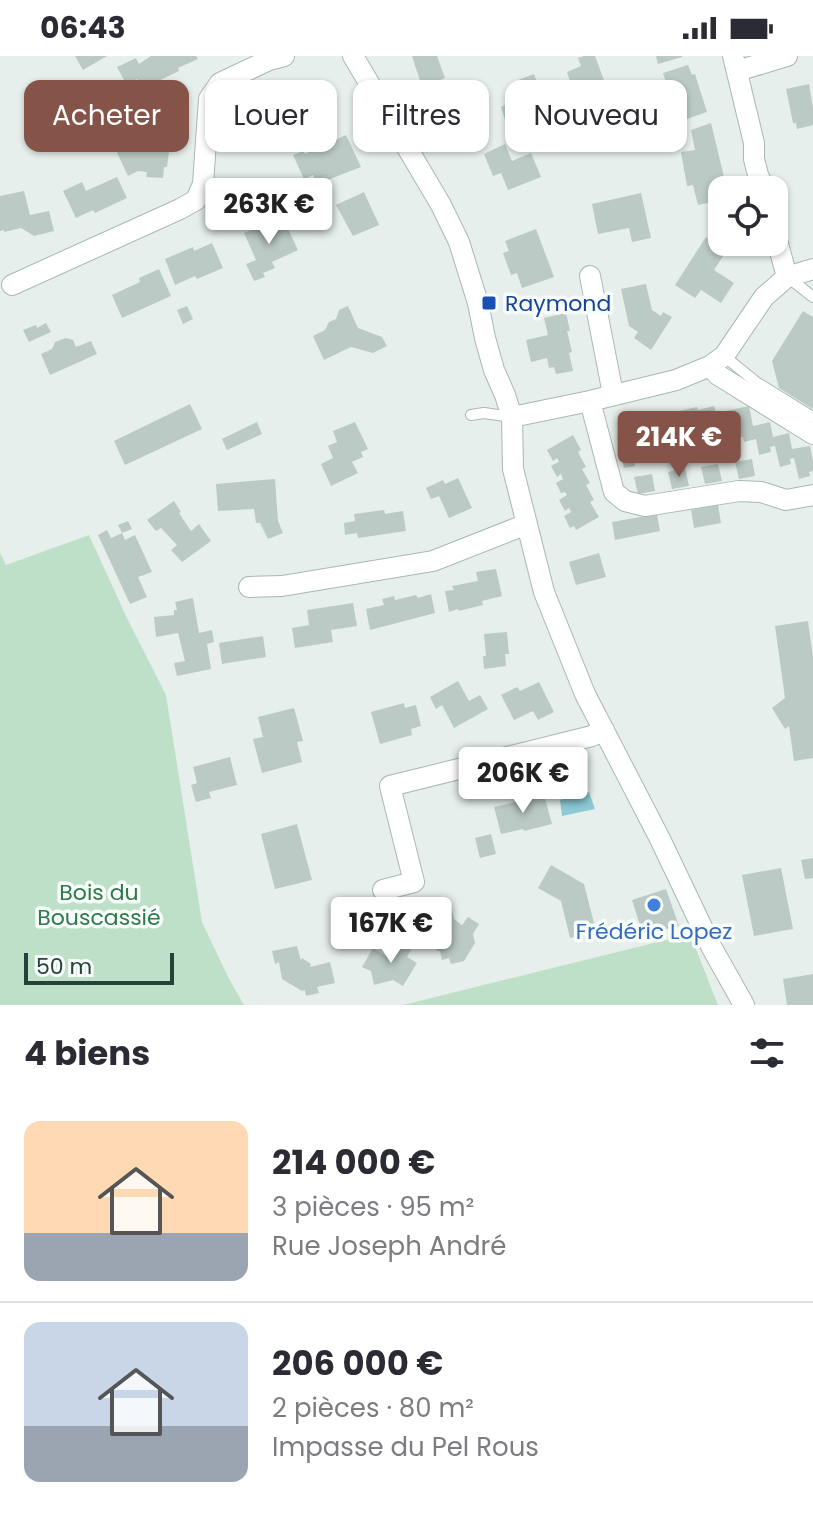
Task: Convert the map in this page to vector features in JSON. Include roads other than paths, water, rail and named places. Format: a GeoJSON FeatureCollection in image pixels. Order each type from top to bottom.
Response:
{"type":"FeatureCollection","features":[{"type":"Feature","properties":{"kind":"street"},"geometry":{"type":"LineString","coordinates":[[12,285],[196,200],[203,184],[209,99],[220,83],[284,56]]}},
{"type":"Feature","properties":{"kind":"street"},"geometry":{"type":"LineString","coordinates":[[353,56],[459,242],[494,370],[512,417],[513,469],[544,592],[585,694],[712,948],[744,1005]]}},
{"type":"Feature","properties":{"kind":"street"},"geometry":{"type":"LineString","coordinates":[[758,176],[735,63],[787,56]]}},
{"type":"Feature","properties":{"kind":"street"},"geometry":{"type":"LineString","coordinates":[[781,256],[787,277]]}},
{"type":"Feature","properties":{"kind":"street"},"geometry":{"type":"LineString","coordinates":[[512,417],[676,380],[717,361],[764,297],[787,277],[813,269]]}},
{"type":"Feature","properties":{"kind":"street"},"geometry":{"type":"LineString","coordinates":[[590,276],[613,394]]}},
{"type":"Feature","properties":{"kind":"street"},"geometry":{"type":"LineString","coordinates":[[717,361],[718,375],[813,434]]}},
{"type":"Feature","properties":{"kind":"street"},"geometry":{"type":"LineString","coordinates":[[590,401],[614,492],[625,501],[645,506],[749,490],[786,500],[813,495]]}},
{"type":"Feature","properties":{"kind":"street"},"geometry":{"type":"LineString","coordinates":[[249,587],[282,586],[433,561],[527,524]]}},
{"type":"Feature","properties":{"kind":"street"},"geometry":{"type":"LineString","coordinates":[[383,890],[414,882],[390,786],[592,736],[604,730]]}},
{"type":"Feature","properties":{"kind":"lane"},"geometry":{"type":"LineString","coordinates":[[787,277],[813,297]]}},
{"type":"Feature","properties":{"kind":"lane"},"geometry":{"type":"LineString","coordinates":[[717,361],[813,417]]}},
{"type":"Feature","properties":{"kind":"lane"},"geometry":{"type":"LineString","coordinates":[[471,415],[484,413],[512,417]]}},
{"type":"Feature","properties":{"kind":"water"},"geometry":{"type":"Polygon","coordinates":[[[589,792],[595,809],[562,816],[560,800],[589,792]]]}},
{"type":"Feature","properties":{"kind":"place","name":"Raymond"},"geometry":{"type":"Point","coordinates":[489,303]}},
{"type":"Feature","properties":{"kind":"place","name":"Frédéric Lopez"},"geometry":{"type":"Point","coordinates":[654,905]}},
{"type":"Feature","properties":{"kind":"park label","name":"Bois du Bouscassié"},"geometry":{"type":"Point","coordinates":[99,904]}}]}
